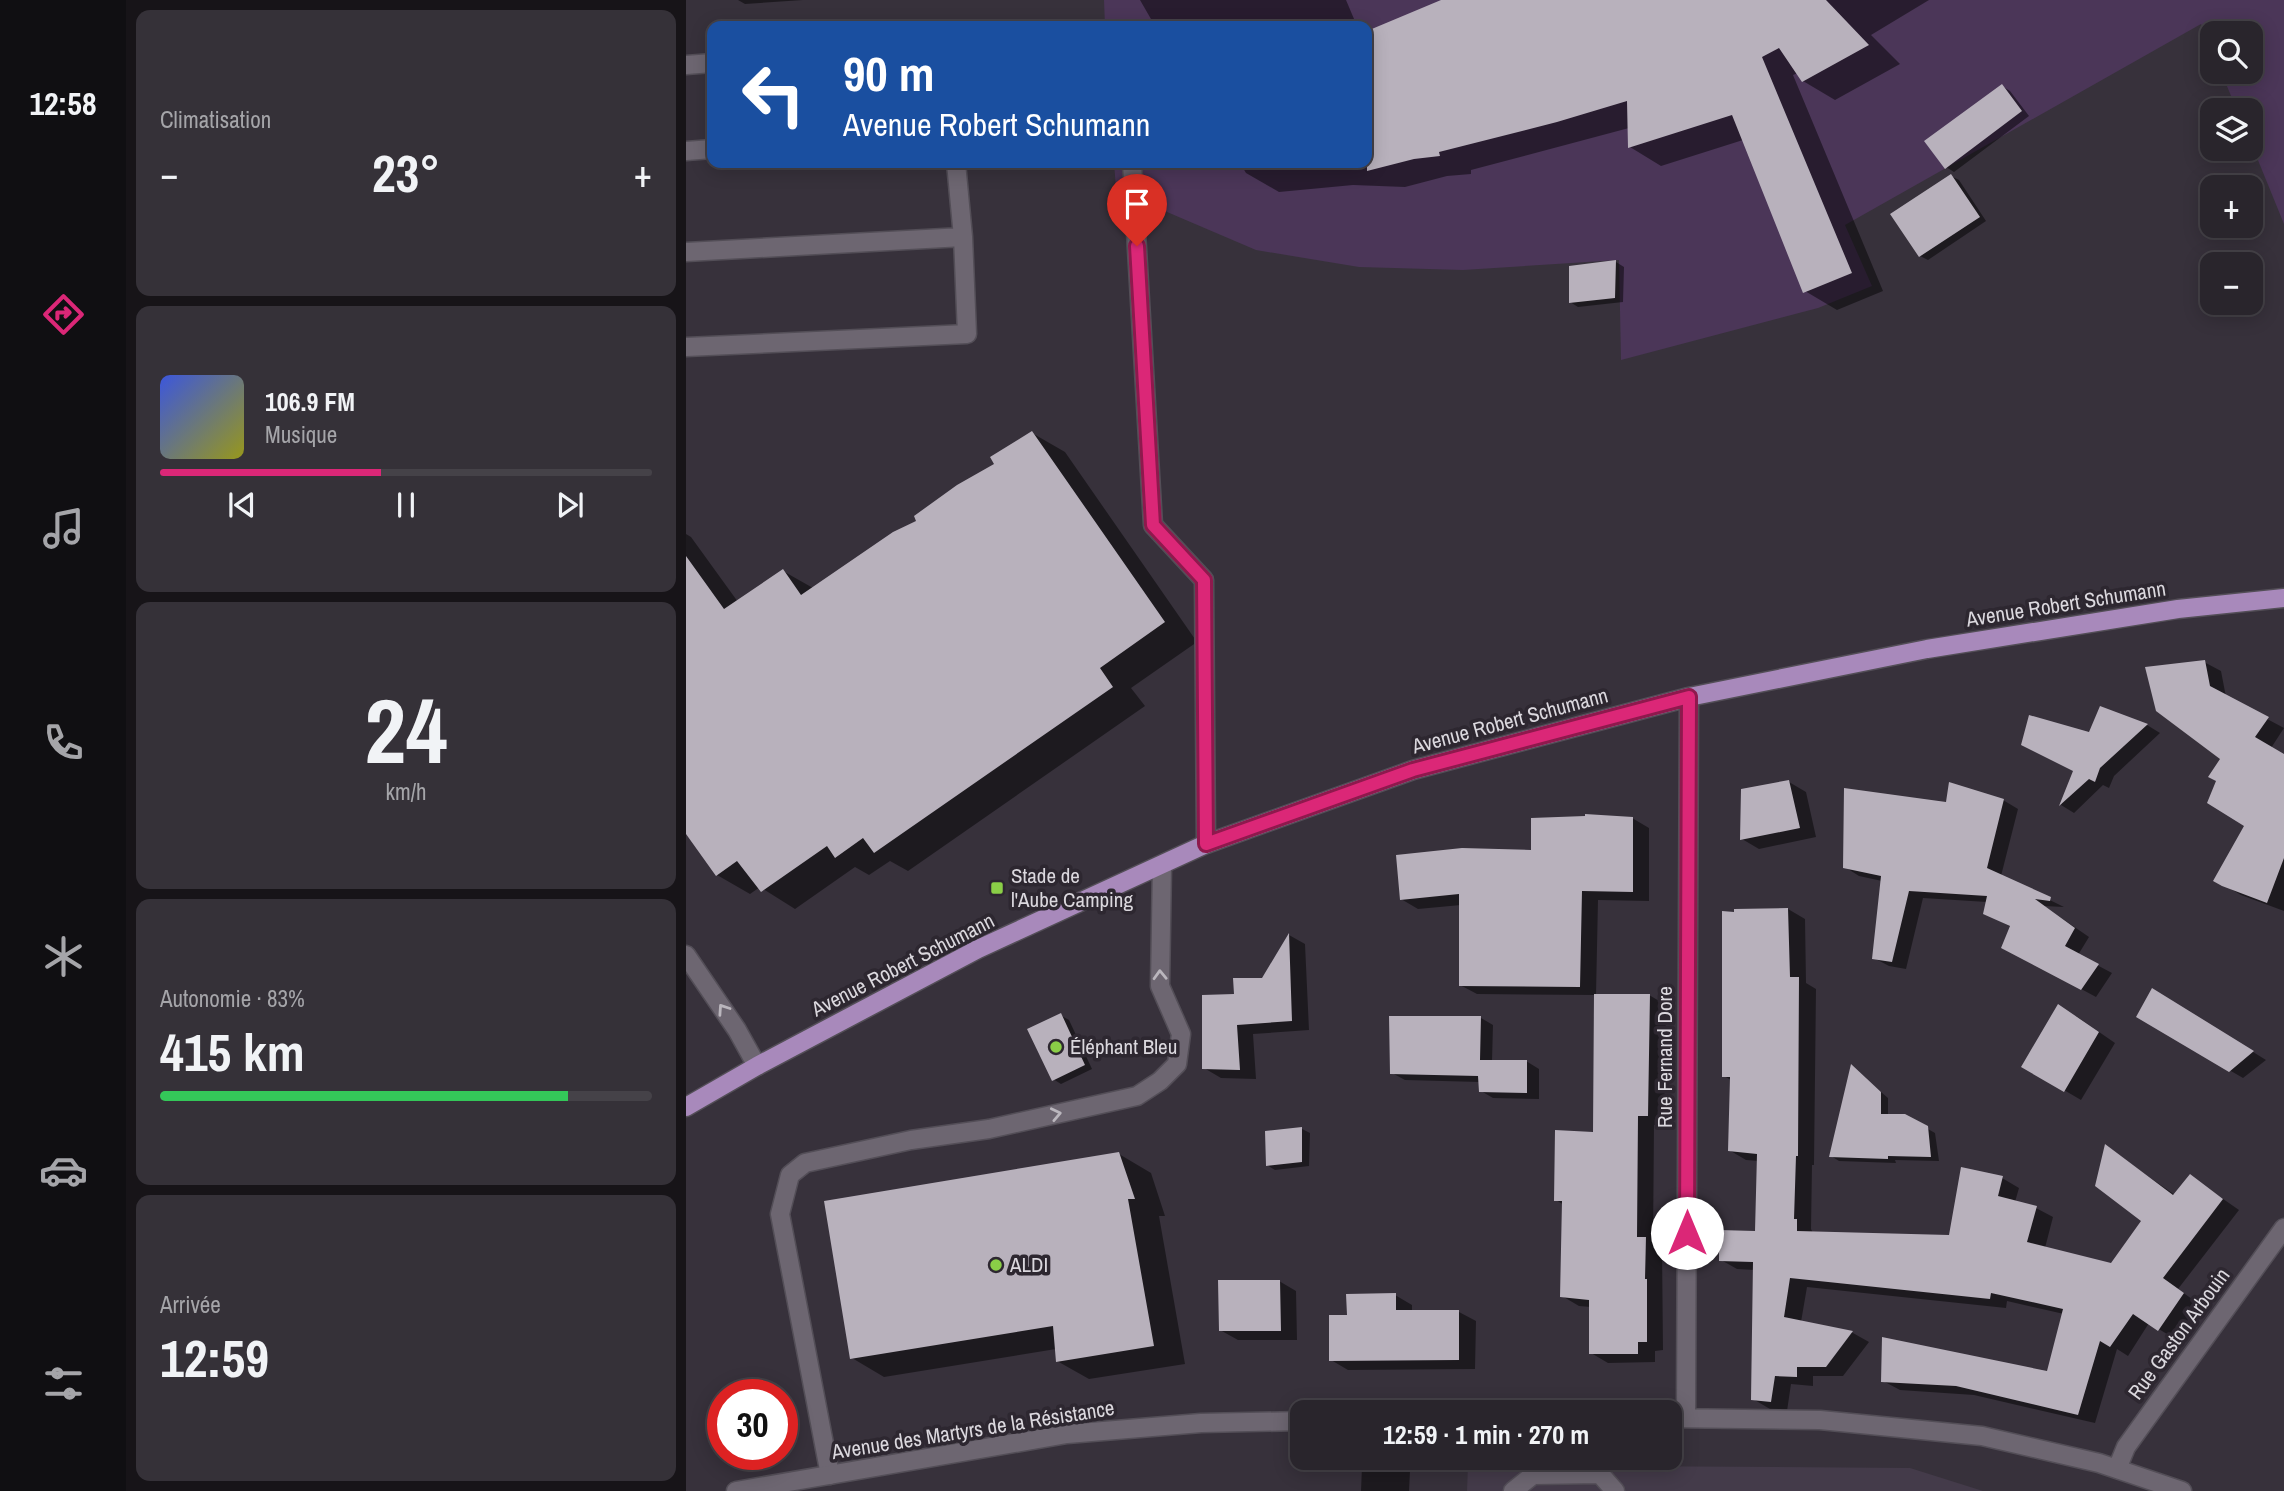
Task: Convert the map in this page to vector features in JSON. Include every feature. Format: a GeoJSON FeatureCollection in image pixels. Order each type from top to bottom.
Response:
{"type":"FeatureCollection","features":[{"type":"Feature","properties":{"kind":"main road","name":"Avenue Robert Schumann"},"geometry":{"type":"LineString","coordinates":[[686,1107],[757,1066],[978,949],[1206,844],[1413,770],[1689,697],[1927,649],[2178,609],[2284,598]]}},
{"type":"Feature","properties":{"kind":"street"},"geometry":{"type":"LineString","coordinates":[[686,65],[707,63]]}},
{"type":"Feature","properties":{"kind":"street"},"geometry":{"type":"LineString","coordinates":[[686,151],[707,149]]}},
{"type":"Feature","properties":{"kind":"street"},"geometry":{"type":"LineString","coordinates":[[686,347],[967,334],[963,237],[956,168]]}},
{"type":"Feature","properties":{"kind":"street"},"geometry":{"type":"LineString","coordinates":[[1132,168],[1153,525],[1204,580],[1206,844]]}},
{"type":"Feature","properties":{"kind":"street"},"geometry":{"type":"LineString","coordinates":[[686,252],[963,237]]}},
{"type":"Feature","properties":{"kind":"street","name":"Rue Fernand Dore"},"geometry":{"type":"LineString","coordinates":[[1678,1400],[1689,697]]}},
{"type":"Feature","properties":{"kind":"street"},"geometry":{"type":"LineString","coordinates":[[830,1475],[780,1214],[790,1175],[805,1163],[911,1140],[989,1129],[1137,1096],[1160,1080],[1177,1064],[1181,1034],[1160,986],[1162,864]]}},
{"type":"Feature","properties":{"kind":"street"},"geometry":{"type":"LineString","coordinates":[[686,955],[737,1030],[757,1066]]}},
{"type":"Feature","properties":{"kind":"street","name":"Rue Gaston Arbouin"},"geometry":{"type":"LineString","coordinates":[[2117,1469],[2126,1447],[2284,1228]]}},
{"type":"Feature","properties":{"kind":"street"},"geometry":{"type":"LineString","coordinates":[[1682,1418],[1820,1420],[1982,1436],[2117,1469],[2182,1491]]}},
{"type":"Feature","properties":{"kind":"street","name":"Avenue des Martyrs de la Résistance"},"geometry":{"type":"LineString","coordinates":[[736,1491],[1067,1434],[1201,1423],[1290,1421]]}},
{"type":"Feature","properties":{"kind":"street"},"geometry":{"type":"LineString","coordinates":[[1513,1491],[1533,1475],[1600,1474],[1615,1491]]}},
{"type":"Feature","properties":{"kind":"shaded area"},"geometry":{"type":"Polygon","coordinates":[[[1104,0],[2284,0],[2284,224],[2258,161],[2263,161],[2263,98],[2232,98],[2226,84],[2263,84],[2263,21],[2200,21],[2200,25],[1845,225],[1872,286],[1818,308],[1621,360],[1619,260],[1463,270],[1359,267],[1256,250],[1153,206],[1150,223],[1119,226],[1114,168],[1372,168],[1372,21],[1105,21],[1104,0]]]}},
{"type":"Feature","properties":{"kind":"shaded area"},"geometry":{"type":"Polygon","coordinates":[[[1682,1466],[1910,1468],[1983,1491],[1467,1491],[1468,1470],[1682,1470],[1682,1466]]]}},
{"type":"Feature","properties":{"kind":"building"},"geometry":{"type":"Polygon","coordinates":[[[1441,0],[1826,0],[1869,45],[1802,82],[1779,48],[1762,57],[1852,273],[1803,293],[1732,115],[1628,148],[1627,101],[1439,152],[1440,156],[1414,159],[1367,171],[1367,168],[1372,168],[1372,29],[1441,0]]]}},
{"type":"Feature","properties":{"kind":"building"},"geometry":{"type":"Polygon","coordinates":[[[2002,84],[2022,111],[1945,169],[1924,141],[2002,84]]]}},
{"type":"Feature","properties":{"kind":"building"},"geometry":{"type":"Polygon","coordinates":[[[1951,174],[1980,217],[1919,257],[1890,214],[1951,174]]]}},
{"type":"Feature","properties":{"kind":"building"},"geometry":{"type":"Polygon","coordinates":[[[1616,260],[1615,298],[1569,303],[1569,266],[1616,260]]]}},
{"type":"Feature","properties":{"kind":"building"},"geometry":{"type":"Polygon","coordinates":[[[1032,431],[1165,622],[1100,668],[1113,687],[874,853],[863,838],[835,858],[827,846],[761,892],[737,861],[716,876],[686,834],[686,556],[724,609],[783,569],[801,595],[893,532],[916,521],[914,516],[957,485],[994,464],[990,457],[1032,431]]]}},
{"type":"Feature","properties":{"kind":"building"},"geometry":{"type":"Polygon","coordinates":[[[2205,660],[2210,686],[2269,717],[2255,737],[2284,754],[2284,858],[2267,903],[2213,881],[2244,826],[2207,803],[2216,781],[2208,777],[2220,759],[2156,711],[2145,667],[2205,660]]]}},
{"type":"Feature","properties":{"kind":"building"},"geometry":{"type":"Polygon","coordinates":[[[2100,706],[2148,724],[2100,768],[2095,782],[2089,779],[2059,806],[2073,771],[2021,745],[2029,715],[2089,732],[2100,706]]]}},
{"type":"Feature","properties":{"kind":"building"},"geometry":{"type":"Polygon","coordinates":[[[1789,780],[1800,828],[1740,840],[1741,789],[1789,780]]]}},
{"type":"Feature","properties":{"kind":"building"},"geometry":{"type":"Polygon","coordinates":[[[1949,782],[2004,799],[1987,868],[2051,897],[2050,901],[2035,899],[2075,928],[2065,946],[2099,964],[2081,990],[2001,948],[2010,926],[1983,914],[1987,896],[1909,891],[1892,962],[1872,959],[1881,876],[1843,868],[1844,788],[1946,802],[1949,782]]]}},
{"type":"Feature","properties":{"kind":"building"},"geometry":{"type":"Polygon","coordinates":[[[1585,814],[1633,817],[1633,892],[1582,891],[1580,987],[1459,986],[1459,894],[1400,900],[1396,855],[1462,848],[1531,850],[1531,818],[1585,814]]]}},
{"type":"Feature","properties":{"kind":"building"},"geometry":{"type":"Polygon","coordinates":[[[1788,908],[1790,977],[1799,977],[1798,1156],[1794,1219],[1797,1219],[1797,1231],[1949,1235],[1961,1167],[2003,1176],[1998,1196],[2037,1206],[2027,1242],[2111,1263],[2141,1221],[2095,1186],[2105,1144],[2173,1195],[2190,1174],[2223,1199],[2163,1278],[2184,1293],[2158,1331],[2133,1314],[2110,1347],[2100,1341],[2078,1415],[1956,1386],[1881,1382],[1882,1337],[2047,1371],[2063,1309],[1991,1293],[1990,1299],[1790,1278],[1784,1317],[1853,1331],[1826,1367],[1797,1367],[1797,1377],[1775,1376],[1771,1402],[1751,1400],[1753,1262],[1719,1261],[1719,1230],[1755,1231],[1757,1154],[1728,1151],[1730,1077],[1722,1077],[1722,911],[1788,908]]]}},
{"type":"Feature","properties":{"kind":"building"},"geometry":{"type":"Polygon","coordinates":[[[1289,933],[1292,1021],[1237,1025],[1240,1070],[1202,1069],[1202,995],[1234,994],[1233,978],[1262,978],[1289,933]]]}},
{"type":"Feature","properties":{"kind":"building"},"geometry":{"type":"Polygon","coordinates":[[[2152,988],[2254,1051],[2229,1072],[2136,1017],[2152,988]]]}},
{"type":"Feature","properties":{"kind":"building"},"geometry":{"type":"Polygon","coordinates":[[[1594,994],[1650,994],[1648,1116],[1638,1116],[1637,1237],[1646,1237],[1647,1342],[1638,1342],[1638,1354],[1589,1354],[1589,1300],[1560,1297],[1562,1201],[1554,1201],[1555,1130],[1593,1132],[1594,994]]]}},
{"type":"Feature","properties":{"kind":"building"},"geometry":{"type":"Polygon","coordinates":[[[2058,1004],[2099,1032],[2064,1092],[2021,1067],[2058,1004]]]}},
{"type":"Feature","properties":{"kind":"building","name":"Éléphant Bleu"},"geometry":{"type":"Polygon","coordinates":[[[1061,1013],[1085,1065],[1052,1081],[1027,1029],[1061,1013]]]}},
{"type":"Feature","properties":{"kind":"building"},"geometry":{"type":"Polygon","coordinates":[[[1389,1016],[1481,1016],[1480,1060],[1527,1060],[1527,1093],[1479,1092],[1478,1076],[1390,1074],[1389,1016]]]}},
{"type":"Feature","properties":{"kind":"building"},"geometry":{"type":"Polygon","coordinates":[[[1851,1064],[1881,1092],[1881,1114],[1905,1114],[1928,1126],[1931,1157],[1829,1157],[1851,1064]]]}},
{"type":"Feature","properties":{"kind":"building"},"geometry":{"type":"Polygon","coordinates":[[[1302,1127],[1302,1162],[1266,1166],[1265,1131],[1302,1127]]]}},
{"type":"Feature","properties":{"kind":"building","name":"ALDI"},"geometry":{"type":"Polygon","coordinates":[[[1119,1152],[1135,1199],[1128,1199],[1154,1346],[1056,1362],[1053,1326],[850,1359],[824,1201],[1119,1152]]]}},
{"type":"Feature","properties":{"kind":"building"},"geometry":{"type":"Polygon","coordinates":[[[1218,1280],[1280,1280],[1281,1331],[1219,1331],[1218,1280]]]}},
{"type":"Feature","properties":{"kind":"building"},"geometry":{"type":"Polygon","coordinates":[[[1396,1293],[1396,1310],[1459,1310],[1459,1360],[1329,1361],[1329,1315],[1347,1315],[1346,1294],[1396,1293]]]}},
{"type":"Feature","properties":{"kind":"place","name":"Stade de l'Aube Camping"},"geometry":{"type":"Point","coordinates":[997,888]}},
{"type":"Feature","properties":{"kind":"place","name":"Éléphant Bleu"},"geometry":{"type":"Point","coordinates":[1056,1047]}},
{"type":"Feature","properties":{"kind":"place","name":"ALDI"},"geometry":{"type":"Point","coordinates":[996,1265]}},
{"type":"Feature","properties":{"kind":"route"},"geometry":{"type":"LineString","coordinates":[[1137,246],[1153,525],[1204,580],[1206,844],[1413,770],[1689,697],[1687,1233]]}}]}
